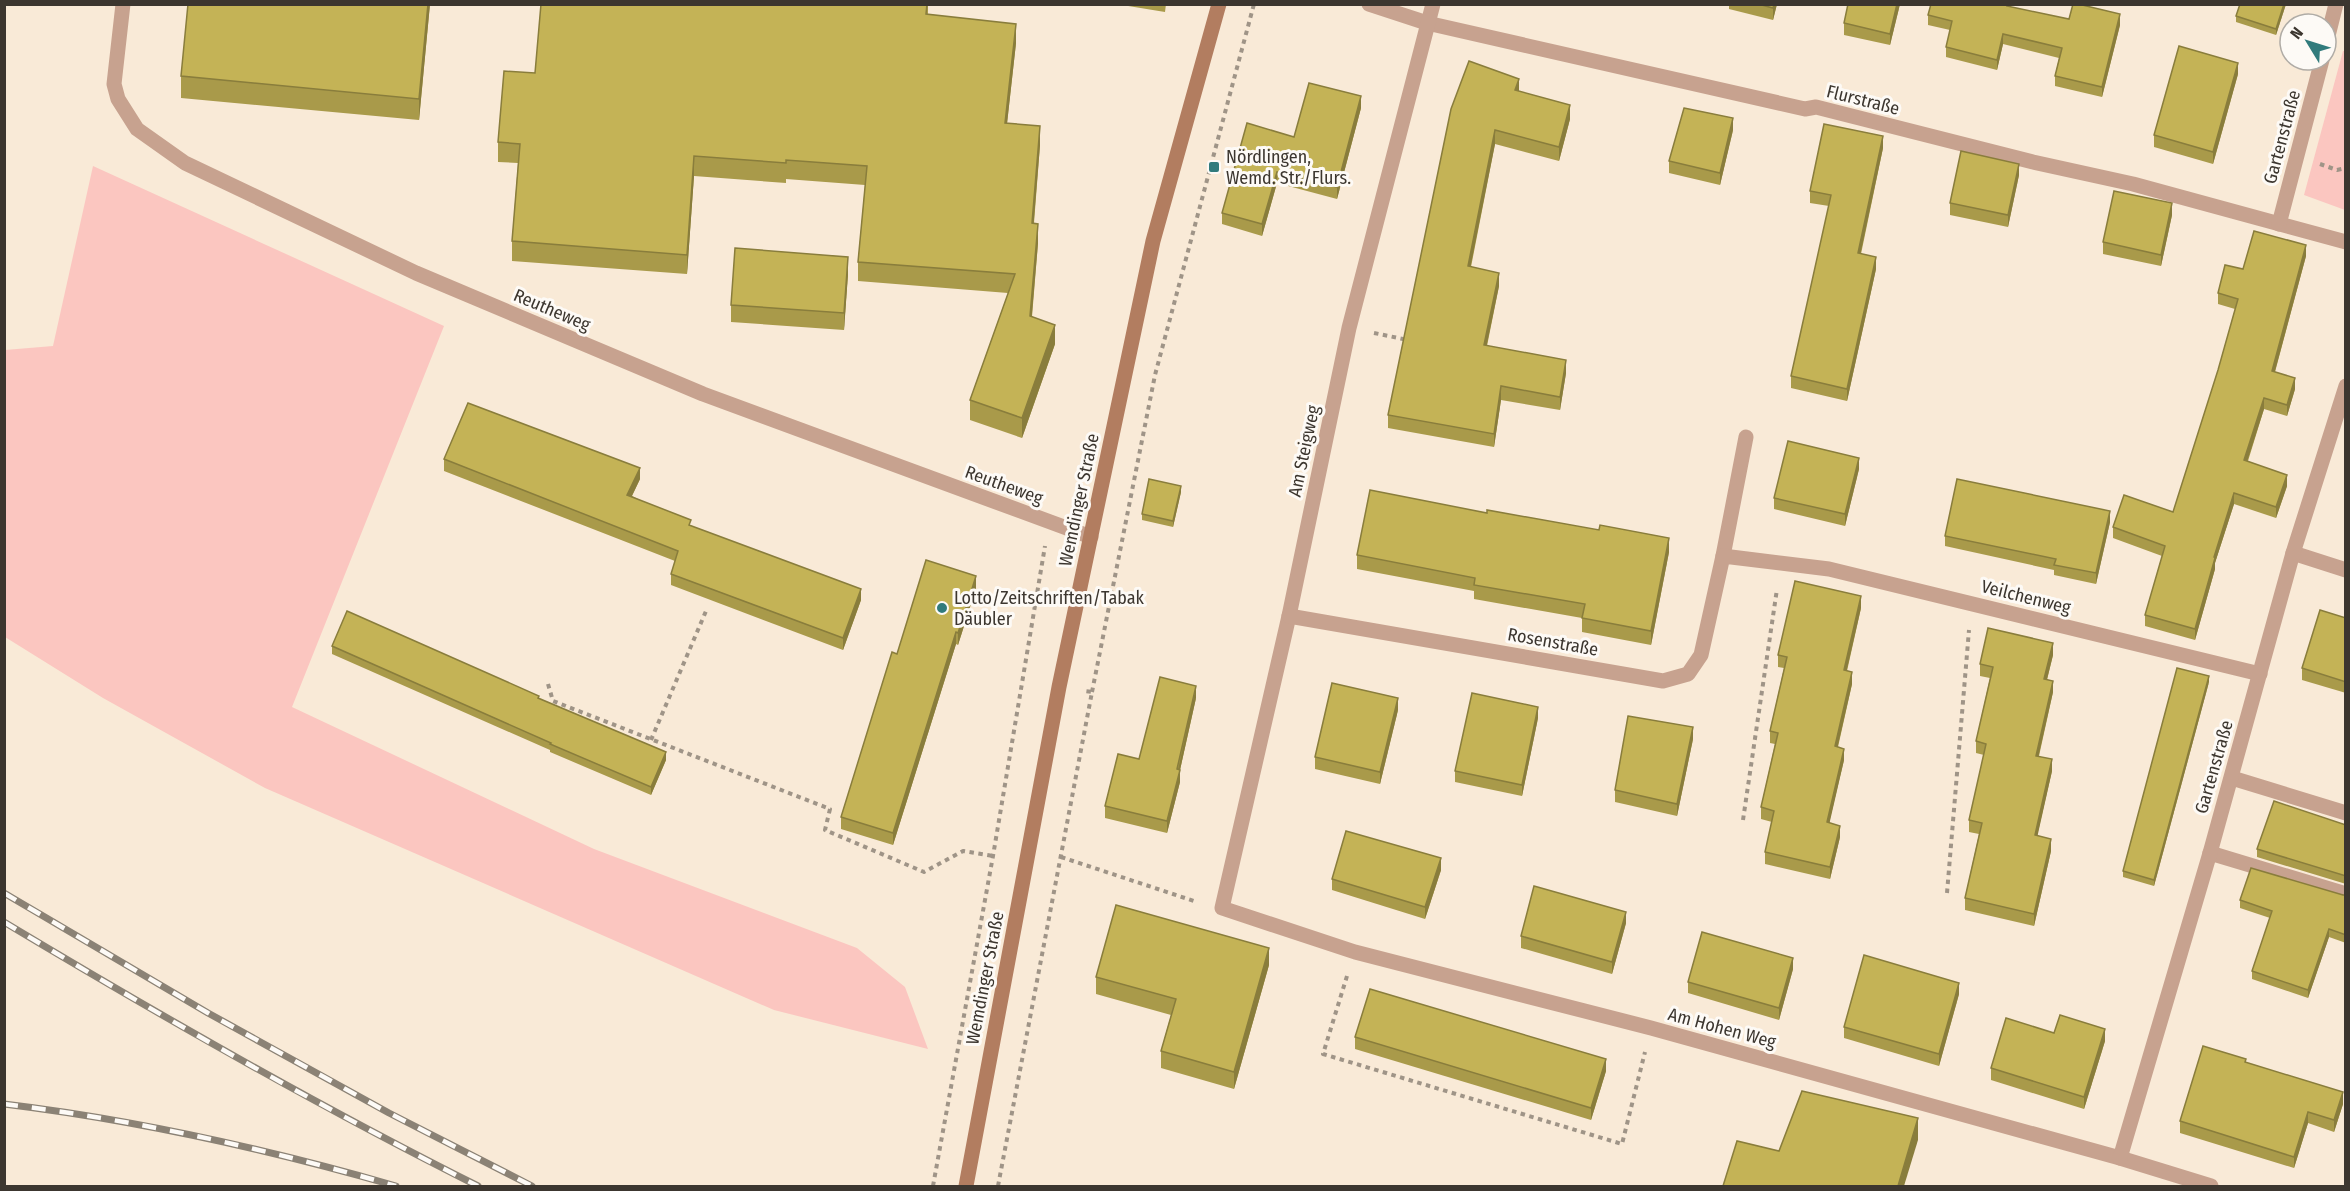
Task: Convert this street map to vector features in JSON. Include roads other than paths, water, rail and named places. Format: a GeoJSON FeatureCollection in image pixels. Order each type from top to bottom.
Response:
{"type":"FeatureCollection","features":[{"type":"Feature","properties":{"kind":"main road","name":"Wemdinger Straße"},"geometry":{"type":"LineString","coordinates":[[966,1186],[1059,687],[1153,241],[1219,4]]}},
{"type":"Feature","properties":{"kind":"street","name":"Reutheweg"},"geometry":{"type":"LineString","coordinates":[[123,4],[114,84],[118,99],[137,129],[185,163],[436,282],[681,385],[1091,537]]}},
{"type":"Feature","properties":{"kind":"street","name":"Flurstraße"},"geometry":{"type":"LineString","coordinates":[[1369,4],[1427,23],[1805,109],[1816,107],[1976,148],[2133,184],[2346,242]]}},
{"type":"Feature","properties":{"kind":"street","name":"Am Steigweg"},"geometry":{"type":"LineString","coordinates":[[1222,908],[1289,616],[1349,328],[1433,4]]}},
{"type":"Feature","properties":{"kind":"street","name":"Gartenstraße"},"geometry":{"type":"LineString","coordinates":[[2279,224],[2319,72]]}},
{"type":"Feature","properties":{"kind":"street","name":"Gartenstraße"},"geometry":{"type":"LineString","coordinates":[[2120,1158],[2232,778],[2293,553],[2346,386]]}},
{"type":"Feature","properties":{"kind":"street","name":"Rosenstraße"},"geometry":{"type":"LineString","coordinates":[[1289,616],[1663,681],[1688,674],[1701,655],[1746,438]]}},
{"type":"Feature","properties":{"kind":"street"},"geometry":{"type":"LineString","coordinates":[[2293,553],[2346,570]]}},
{"type":"Feature","properties":{"kind":"street","name":"Veilchenweg"},"geometry":{"type":"LineString","coordinates":[[1723,556],[1829,569],[2260,674]]}},
{"type":"Feature","properties":{"kind":"street"},"geometry":{"type":"LineString","coordinates":[[2232,778],[2346,813]]}},
{"type":"Feature","properties":{"kind":"street"},"geometry":{"type":"LineString","coordinates":[[2210,852],[2346,894]]}},
{"type":"Feature","properties":{"kind":"street","name":"Am Hohen Weg"},"geometry":{"type":"LineString","coordinates":[[1222,908],[1354,952],[1651,1028],[2120,1158],[2211,1186]]}},
{"type":"Feature","properties":{"kind":"railway"},"geometry":{"type":"LineString","coordinates":[[4,893],[208,1013],[389,1113],[532,1186]]}},
{"type":"Feature","properties":{"kind":"railway"},"geometry":{"type":"LineString","coordinates":[[4,922],[238,1058],[357,1124],[478,1186]]}},
{"type":"Feature","properties":{"kind":"railway"},"geometry":{"type":"LineString","coordinates":[[4,1104],[103,1118],[202,1137],[396,1186]]}},
{"type":"Feature","properties":{"kind":"place","name":"Nördlingen, Wemd. Str./Flurs."},"geometry":{"type":"Point","coordinates":[1214,167]}},
{"type":"Feature","properties":{"kind":"place","name":"Lotto/Zeitschriften/Tabak Däubler"},"geometry":{"type":"Point","coordinates":[942,608]}}]}
